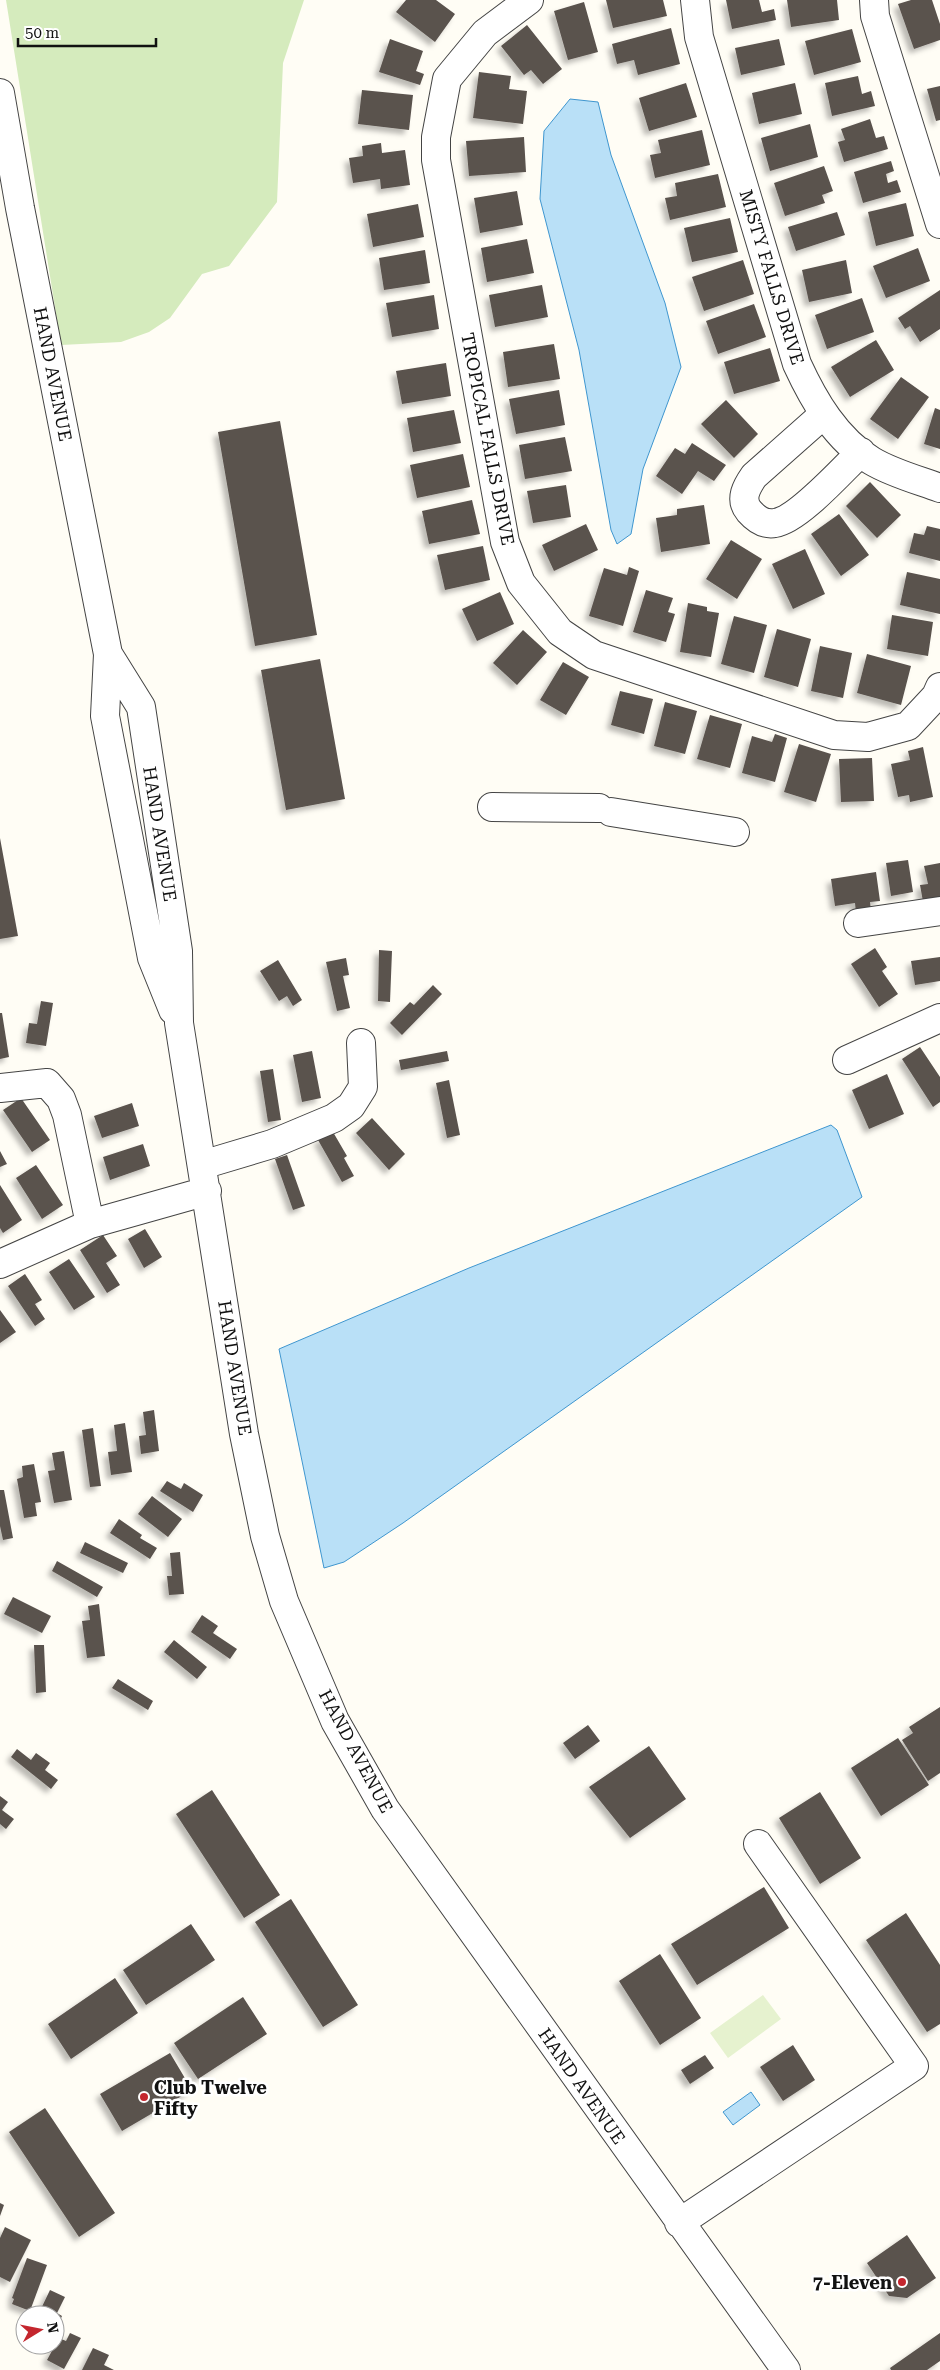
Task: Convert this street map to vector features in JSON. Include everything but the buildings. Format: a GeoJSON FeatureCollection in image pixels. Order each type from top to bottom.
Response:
{"type":"FeatureCollection","features":[{"type":"Feature","properties":{"kind":"street","name":"TROPICAL FALLS DRIVE"},"geometry":{"type":"LineString","coordinates":[[529,0],[517,7],[485,33],[448,79],[436,137],[436,160],[504,532],[521,582],[560,632],[594,655],[834,734],[868,737],[908,726],[936,696],[940,687]]}},
{"type":"Feature","properties":{"kind":"street","name":"MISTY FALLS DRIVE"},"geometry":{"type":"LineString","coordinates":[[695,0],[699,37],[797,364],[814,400],[839,433],[872,461],[940,488]]}},
{"type":"Feature","properties":{"kind":"street"},"geometry":{"type":"LineString","coordinates":[[874,0],[874,16],[940,224]]}},
{"type":"Feature","properties":{"kind":"street","name":"HAND AVENUE"},"geometry":{"type":"LineString","coordinates":[[0,93],[20,208],[108,654],[105,716],[152,958],[179,1023]]}},
{"type":"Feature","properties":{"kind":"street"},"geometry":{"type":"LineString","coordinates":[[824,414],[754,476],[746,488],[744,500],[746,508],[754,518],[764,523],[775,523],[797,514],[862,452]]}},
{"type":"Feature","properties":{"kind":"street","name":"HAND AVENUE"},"geometry":{"type":"LineString","coordinates":[[108,654],[141,707],[178,951],[179,1023],[244,1434],[265,1536],[284,1601],[335,1721],[385,1809],[679,2223],[786,2370]]}},
{"type":"Feature","properties":{"kind":"street"},"geometry":{"type":"LineString","coordinates":[[492,807],[605,810],[735,832]]}},
{"type":"Feature","properties":{"kind":"street"},"geometry":{"type":"LineString","coordinates":[[858,923],[940,911]]}},
{"type":"Feature","properties":{"kind":"street"},"geometry":{"type":"LineString","coordinates":[[847,1060],[940,1018]]}},
{"type":"Feature","properties":{"kind":"street"},"geometry":{"type":"LineString","coordinates":[[202,1165],[272,1144],[334,1118],[351,1106],[363,1087],[361,1043]]}},
{"type":"Feature","properties":{"kind":"street"},"geometry":{"type":"LineString","coordinates":[[1,1087],[47,1083],[61,1099],[68,1115],[90,1224]]}},
{"type":"Feature","properties":{"kind":"street"},"geometry":{"type":"LineString","coordinates":[[0,1264],[90,1224],[207,1191]]}},
{"type":"Feature","properties":{"kind":"street"},"geometry":{"type":"LineString","coordinates":[[679,2223],[914,2066],[758,1844]]}},
{"type":"Feature","properties":{"kind":"green space"},"geometry":{"type":"Polygon","coordinates":[[[6,0],[304,0],[283,63],[277,202],[229,266],[202,274],[170,318],[149,332],[121,342],[61,345],[6,0]]]}},
{"type":"Feature","properties":{"kind":"green space"},"geometry":{"type":"Polygon","coordinates":[[[763,1995],[781,2019],[728,2058],[710,2033],[763,1995]]]}},
{"type":"Feature","properties":{"kind":"water"},"geometry":{"type":"Polygon","coordinates":[[[570,99],[598,102],[611,155],[665,303],[681,367],[643,469],[631,534],[617,544],[611,530],[579,350],[540,199],[544,131],[570,99]]]}},
{"type":"Feature","properties":{"kind":"water"},"geometry":{"type":"Polygon","coordinates":[[[831,1125],[837,1130],[862,1197],[403,1523],[344,1562],[324,1568],[279,1349],[469,1268],[831,1125]]]}},
{"type":"Feature","properties":{"kind":"water"},"geometry":{"type":"Polygon","coordinates":[[[751,2092],[760,2105],[733,2125],[723,2112],[751,2092]]]}},
{"type":"Feature","properties":{"kind":"place","name":"Club Twelve Fifty"},"geometry":{"type":"Point","coordinates":[144,2097]}},
{"type":"Feature","properties":{"kind":"place","name":"7-Eleven"},"geometry":{"type":"Point","coordinates":[902,2282]}}]}
